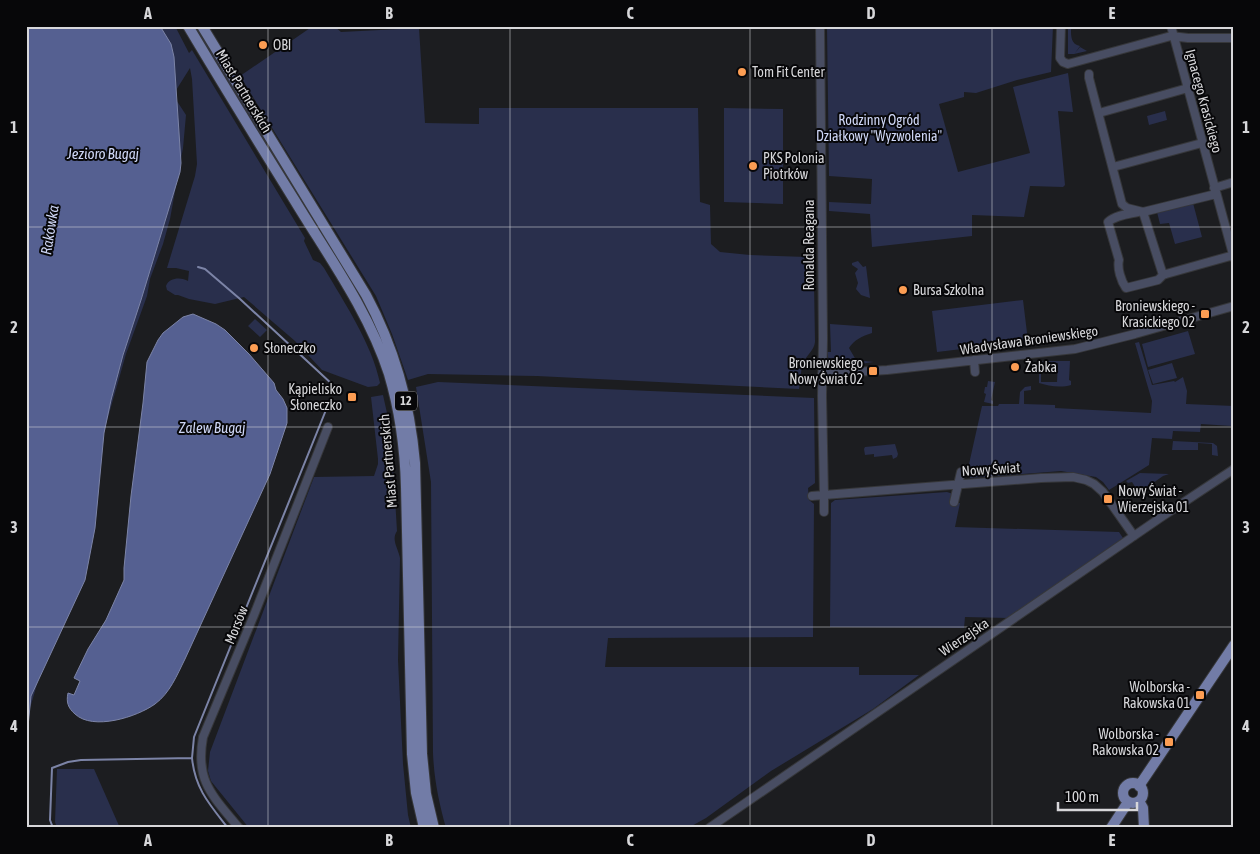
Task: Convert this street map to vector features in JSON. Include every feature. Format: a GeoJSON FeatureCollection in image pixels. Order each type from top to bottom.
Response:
{"type":"FeatureCollection","features":[{"type":"Feature","properties":{"kind":"main road","name":"Miast Partnerskich"},"geometry":{"type":"LineString","coordinates":[[188,26],[352,296],[377,344],[389,375],[399,415],[404,454],[412,754],[416,798],[424,828]]}},
{"type":"Feature","properties":{"kind":"main road","name":"Miast Partnerskich"},"geometry":{"type":"LineString","coordinates":[[202,26],[366,295],[383,330],[401,382],[410,422],[415,463],[422,754],[426,794],[434,828]]}},
{"type":"Feature","properties":{"kind":"main road"},"geometry":{"type":"LineString","coordinates":[[1139,786],[1234,645]]}},
{"type":"Feature","properties":{"kind":"main road"},"geometry":{"type":"LineString","coordinates":[[1139,786],[1131,784],[1125,788],[1123,796],[1143,808],[1144,828]]}},
{"type":"Feature","properties":{"kind":"main road"},"geometry":{"type":"LineString","coordinates":[[1112,828],[1142,793],[1139,786]]}},
{"type":"Feature","properties":{"kind":"street","name":"Ronalda Reagana"},"geometry":{"type":"LineString","coordinates":[[820,26],[818,266],[822,320],[822,374]]}},
{"type":"Feature","properties":{"kind":"street"},"geometry":{"type":"LineString","coordinates":[[1061,26],[1060,56],[1061,60],[1068,64],[1164,37],[1234,38]]}},
{"type":"Feature","properties":{"kind":"street","name":"Ignacego Krasickiego"},"geometry":{"type":"LineString","coordinates":[[1171,26],[1233,256]]}},
{"type":"Feature","properties":{"kind":"street"},"geometry":{"type":"LineString","coordinates":[[1089,74],[1124,215]]}},
{"type":"Feature","properties":{"kind":"street"},"geometry":{"type":"LineString","coordinates":[[1099,113],[1188,88]]}},
{"type":"Feature","properties":{"kind":"street"},"geometry":{"type":"LineString","coordinates":[[1112,167],[1202,143]]}},
{"type":"Feature","properties":{"kind":"street"},"geometry":{"type":"LineString","coordinates":[[1233,256],[1163,275],[1158,280],[1126,288],[1118,264],[1119,260],[1109,220],[1215,191],[1234,182]]}},
{"type":"Feature","properties":{"kind":"street"},"geometry":{"type":"LineString","coordinates":[[1123,206],[1141,212]]}},
{"type":"Feature","properties":{"kind":"street"},"geometry":{"type":"LineString","coordinates":[[1141,212],[1163,275]]}},
{"type":"Feature","properties":{"kind":"street","name":"Władysława Broniewskiego"},"geometry":{"type":"LineString","coordinates":[[822,374],[885,370],[1083,348],[1234,306]]}},
{"type":"Feature","properties":{"kind":"street"},"geometry":{"type":"LineString","coordinates":[[974,360],[975,372]]}},
{"type":"Feature","properties":{"kind":"street"},"geometry":{"type":"LineString","coordinates":[[822,374],[824,512]]}},
{"type":"Feature","properties":{"kind":"street","name":"Morsów"},"geometry":{"type":"LineString","coordinates":[[238,828],[213,797],[206,784],[200,760],[203,737],[254,615],[328,427]]}},
{"type":"Feature","properties":{"kind":"street","name":"Wierzejska"},"geometry":{"type":"LineString","coordinates":[[709,828],[1234,469]]}},
{"type":"Feature","properties":{"kind":"street"},"geometry":{"type":"LineString","coordinates":[[954,502],[961,472]]}},
{"type":"Feature","properties":{"kind":"street","name":"Nowy Świat"},"geometry":{"type":"LineString","coordinates":[[812,496],[1073,477],[1086,480],[1100,489],[1134,536]]}},
{"type":"Feature","properties":{"kind":"green space","name":"Jezioro Bugaj"},"geometry":{"type":"Polygon","coordinates":[[[26,26],[175,26],[189,53],[192,50],[305,238],[304,241],[313,260],[320,263],[324,268],[348,309],[371,353],[380,383],[377,386],[368,387],[322,370],[295,341],[244,297],[215,304],[175,295],[167,290],[166,286],[173,279],[179,278],[188,281],[189,271],[167,268],[197,164],[190,68],[173,95],[186,115],[183,148],[170,219],[150,279],[147,296],[126,354],[107,421],[47,651],[30,708],[26,739],[26,26]]]}},
{"type":"Feature","properties":{"kind":"green space"},"geometry":{"type":"Polygon","coordinates":[[[192,26],[198,26],[366,303],[381,334],[388,362],[192,26]]]}},
{"type":"Feature","properties":{"kind":"green space"},"geometry":{"type":"Polygon","coordinates":[[[313,26],[334,26],[341,32],[419,28],[425,123],[479,124],[479,108],[698,108],[700,202],[710,205],[711,244],[720,252],[807,257],[807,275],[814,283],[815,342],[803,364],[799,389],[537,376],[428,374],[408,380],[376,296],[240,76],[313,26]]]}},
{"type":"Feature","properties":{"kind":"green space","name":"Rodzinny Ogród Działkowy \"Wyzwolenia\""},"geometry":{"type":"Polygon","coordinates":[[[827,26],[1053,26],[1051,72],[976,93],[964,92],[964,97],[939,104],[958,172],[1030,153],[1013,87],[1068,73],[1073,112],[1058,111],[1065,185],[1063,187],[1030,186],[1024,217],[972,215],[972,236],[872,247],[870,214],[829,211],[829,202],[871,204],[872,179],[829,176],[827,26]]]}},
{"type":"Feature","properties":{"kind":"green space"},"geometry":{"type":"Polygon","coordinates":[[[1068,29],[1071,29],[1073,42],[1080,46],[1075,53],[1080,47],[1087,51],[1074,54],[1068,54],[1068,29]]]}},
{"type":"Feature","properties":{"kind":"green space","name":"PKS Polonia Piotrków"},"geometry":{"type":"Polygon","coordinates":[[[724,108],[783,109],[783,204],[724,202],[724,108]]]}},
{"type":"Feature","properties":{"kind":"green space"},"geometry":{"type":"Polygon","coordinates":[[[1165,111],[1167,120],[1149,125],[1147,116],[1165,111]]]}},
{"type":"Feature","properties":{"kind":"green space"},"geometry":{"type":"Polygon","coordinates":[[[1193,203],[1202,237],[1175,244],[1169,223],[1160,224],[1157,212],[1193,203]]]}},
{"type":"Feature","properties":{"kind":"green space"},"geometry":{"type":"Polygon","coordinates":[[[858,261],[863,267],[866,266],[870,298],[861,295],[856,289],[858,283],[855,273],[858,269],[852,263],[858,261]]]}},
{"type":"Feature","properties":{"kind":"green space"},"geometry":{"type":"Polygon","coordinates":[[[1023,300],[1028,341],[937,352],[932,311],[1023,300]]]}},
{"type":"Feature","properties":{"kind":"green space"},"geometry":{"type":"Polygon","coordinates":[[[255,319],[267,330],[260,337],[248,326],[255,319]]]}},
{"type":"Feature","properties":{"kind":"green space"},"geometry":{"type":"Polygon","coordinates":[[[830,324],[872,327],[872,333],[865,335],[849,348],[856,360],[874,362],[844,365],[833,363],[829,360],[827,352],[831,352],[830,324]]]}},
{"type":"Feature","properties":{"kind":"green space"},"geometry":{"type":"Polygon","coordinates":[[[1188,331],[1195,354],[1148,367],[1142,344],[1188,331]]]}},
{"type":"Feature","properties":{"kind":"green space"},"geometry":{"type":"Polygon","coordinates":[[[1139,342],[1152,385],[1175,382],[1183,377],[1187,391],[1186,404],[1234,406],[1232,426],[1201,424],[1200,432],[1173,431],[1172,439],[1152,438],[1149,465],[1109,490],[1096,477],[1061,471],[970,478],[967,473],[982,406],[1019,404],[1020,392],[1025,387],[1031,386],[1031,390],[1024,391],[1024,404],[1055,405],[1055,408],[1151,413],[1152,401],[1135,343],[1139,342]]]}},
{"type":"Feature","properties":{"kind":"green space"},"geometry":{"type":"Polygon","coordinates":[[[1070,361],[1069,380],[1071,385],[1055,386],[1039,383],[1039,374],[1041,374],[1041,382],[1057,382],[1058,363],[1039,362],[1070,361]]]}},
{"type":"Feature","properties":{"kind":"green space"},"geometry":{"type":"Polygon","coordinates":[[[1172,363],[1177,378],[1153,384],[1148,370],[1172,363]]]}},
{"type":"Feature","properties":{"kind":"green space"},"geometry":{"type":"Polygon","coordinates":[[[988,381],[995,382],[991,400],[993,404],[984,402],[985,387],[987,387],[988,381]]]}},
{"type":"Feature","properties":{"kind":"green space"},"geometry":{"type":"Polygon","coordinates":[[[438,382],[814,398],[815,483],[808,488],[809,500],[814,504],[813,637],[608,638],[605,667],[859,667],[859,675],[919,675],[873,709],[771,771],[706,818],[688,828],[446,828],[437,791],[433,753],[431,482],[416,387],[438,382]]]}},
{"type":"Feature","properties":{"kind":"green space"},"geometry":{"type":"Polygon","coordinates":[[[383,395],[391,431],[397,531],[395,541],[400,558],[398,660],[403,764],[411,828],[249,828],[211,781],[208,771],[210,752],[314,477],[374,476],[378,459],[371,397],[383,395]]]}},
{"type":"Feature","properties":{"kind":"green space"},"geometry":{"type":"Polygon","coordinates":[[[1173,441],[1213,443],[1217,446],[1218,456],[1212,455],[1212,444],[1198,443],[1198,450],[1172,450],[1173,441]]]}},
{"type":"Feature","properties":{"kind":"green space"},"geometry":{"type":"Polygon","coordinates":[[[895,444],[898,454],[893,459],[892,455],[874,457],[874,454],[865,455],[865,447],[895,444]]]}},
{"type":"Feature","properties":{"kind":"green space"},"geometry":{"type":"Polygon","coordinates":[[[1140,473],[1169,474],[1163,476],[1139,493],[1132,482],[1128,483],[1126,481],[1140,473]]]}},
{"type":"Feature","properties":{"kind":"green space"},"geometry":{"type":"Polygon","coordinates":[[[947,492],[953,494],[951,502],[960,503],[955,527],[1119,532],[1123,538],[1008,618],[965,617],[964,628],[830,627],[831,503],[835,500],[947,492]]]}},
{"type":"Feature","properties":{"kind":"green space"},"geometry":{"type":"Polygon","coordinates":[[[57,769],[94,769],[120,828],[57,828],[55,822],[57,769]]]}},
{"type":"Feature","properties":{"kind":"water","name":"Jezioro Bugaj"},"geometry":{"type":"Polygon","coordinates":[[[26,26],[160,26],[171,44],[174,57],[181,163],[180,172],[123,355],[111,400],[104,433],[95,528],[85,580],[31,696],[26,747],[26,26]]]}},
{"type":"Feature","properties":{"kind":"water","name":"Zalew Bugaj"},"geometry":{"type":"Polygon","coordinates":[[[193,314],[225,330],[249,354],[274,383],[276,390],[283,399],[287,408],[287,423],[270,474],[185,659],[169,689],[155,704],[127,717],[103,722],[83,719],[69,707],[67,702],[68,693],[74,695],[80,681],[74,678],[88,649],[106,620],[124,580],[131,496],[147,362],[163,333],[183,317],[193,314]]]}},
{"type":"Feature","properties":{"kind":"waterway"},"geometry":{"type":"LineString","coordinates":[[198,267],[205,269],[240,299],[333,385]]}},
{"type":"Feature","properties":{"kind":"waterway"},"geometry":{"type":"LineString","coordinates":[[53,828],[50,820],[52,768],[68,762],[81,760],[192,758],[194,737],[330,400]]}},
{"type":"Feature","properties":{"kind":"waterway"},"geometry":{"type":"LineString","coordinates":[[192,758],[196,779],[204,796],[228,828]]}},
{"type":"Feature","properties":{"kind":"place","name":"OBI"},"geometry":{"type":"Point","coordinates":[263,45]}},
{"type":"Feature","properties":{"kind":"place","name":"Tom Fit Center"},"geometry":{"type":"Point","coordinates":[742,72]}},
{"type":"Feature","properties":{"kind":"place","name":"PKS Polonia Piotrków"},"geometry":{"type":"Point","coordinates":[753,166]}},
{"type":"Feature","properties":{"kind":"place","name":"Bursa Szkolna"},"geometry":{"type":"Point","coordinates":[903,290]}},
{"type":"Feature","properties":{"kind":"place","name":"Broniewskiego - Krasickiego 02"},"geometry":{"type":"Point","coordinates":[1205,314]}},
{"type":"Feature","properties":{"kind":"place","name":"Słoneczko"},"geometry":{"type":"Point","coordinates":[254,348]}},
{"type":"Feature","properties":{"kind":"place","name":"Żabka"},"geometry":{"type":"Point","coordinates":[1015,367]}},
{"type":"Feature","properties":{"kind":"place","name":"Broniewskiego Nowy Świat 02"},"geometry":{"type":"Point","coordinates":[873,371]}},
{"type":"Feature","properties":{"kind":"place","name":"Kąpielisko Słoneczko"},"geometry":{"type":"Point","coordinates":[352,397]}},
{"type":"Feature","properties":{"kind":"place","name":"Nowy Świat - Wierzejska 01"},"geometry":{"type":"Point","coordinates":[1108,499]}},
{"type":"Feature","properties":{"kind":"place","name":"Wolborska - Rakowska 01"},"geometry":{"type":"Point","coordinates":[1200,695]}},
{"type":"Feature","properties":{"kind":"place","name":"Wolborska - Rakowska 02"},"geometry":{"type":"Point","coordinates":[1169,742]}},
{"type":"Feature","properties":{"kind":"water label","name":"Rakówka"},"geometry":{"type":"Point","coordinates":[50,230]}}]}
